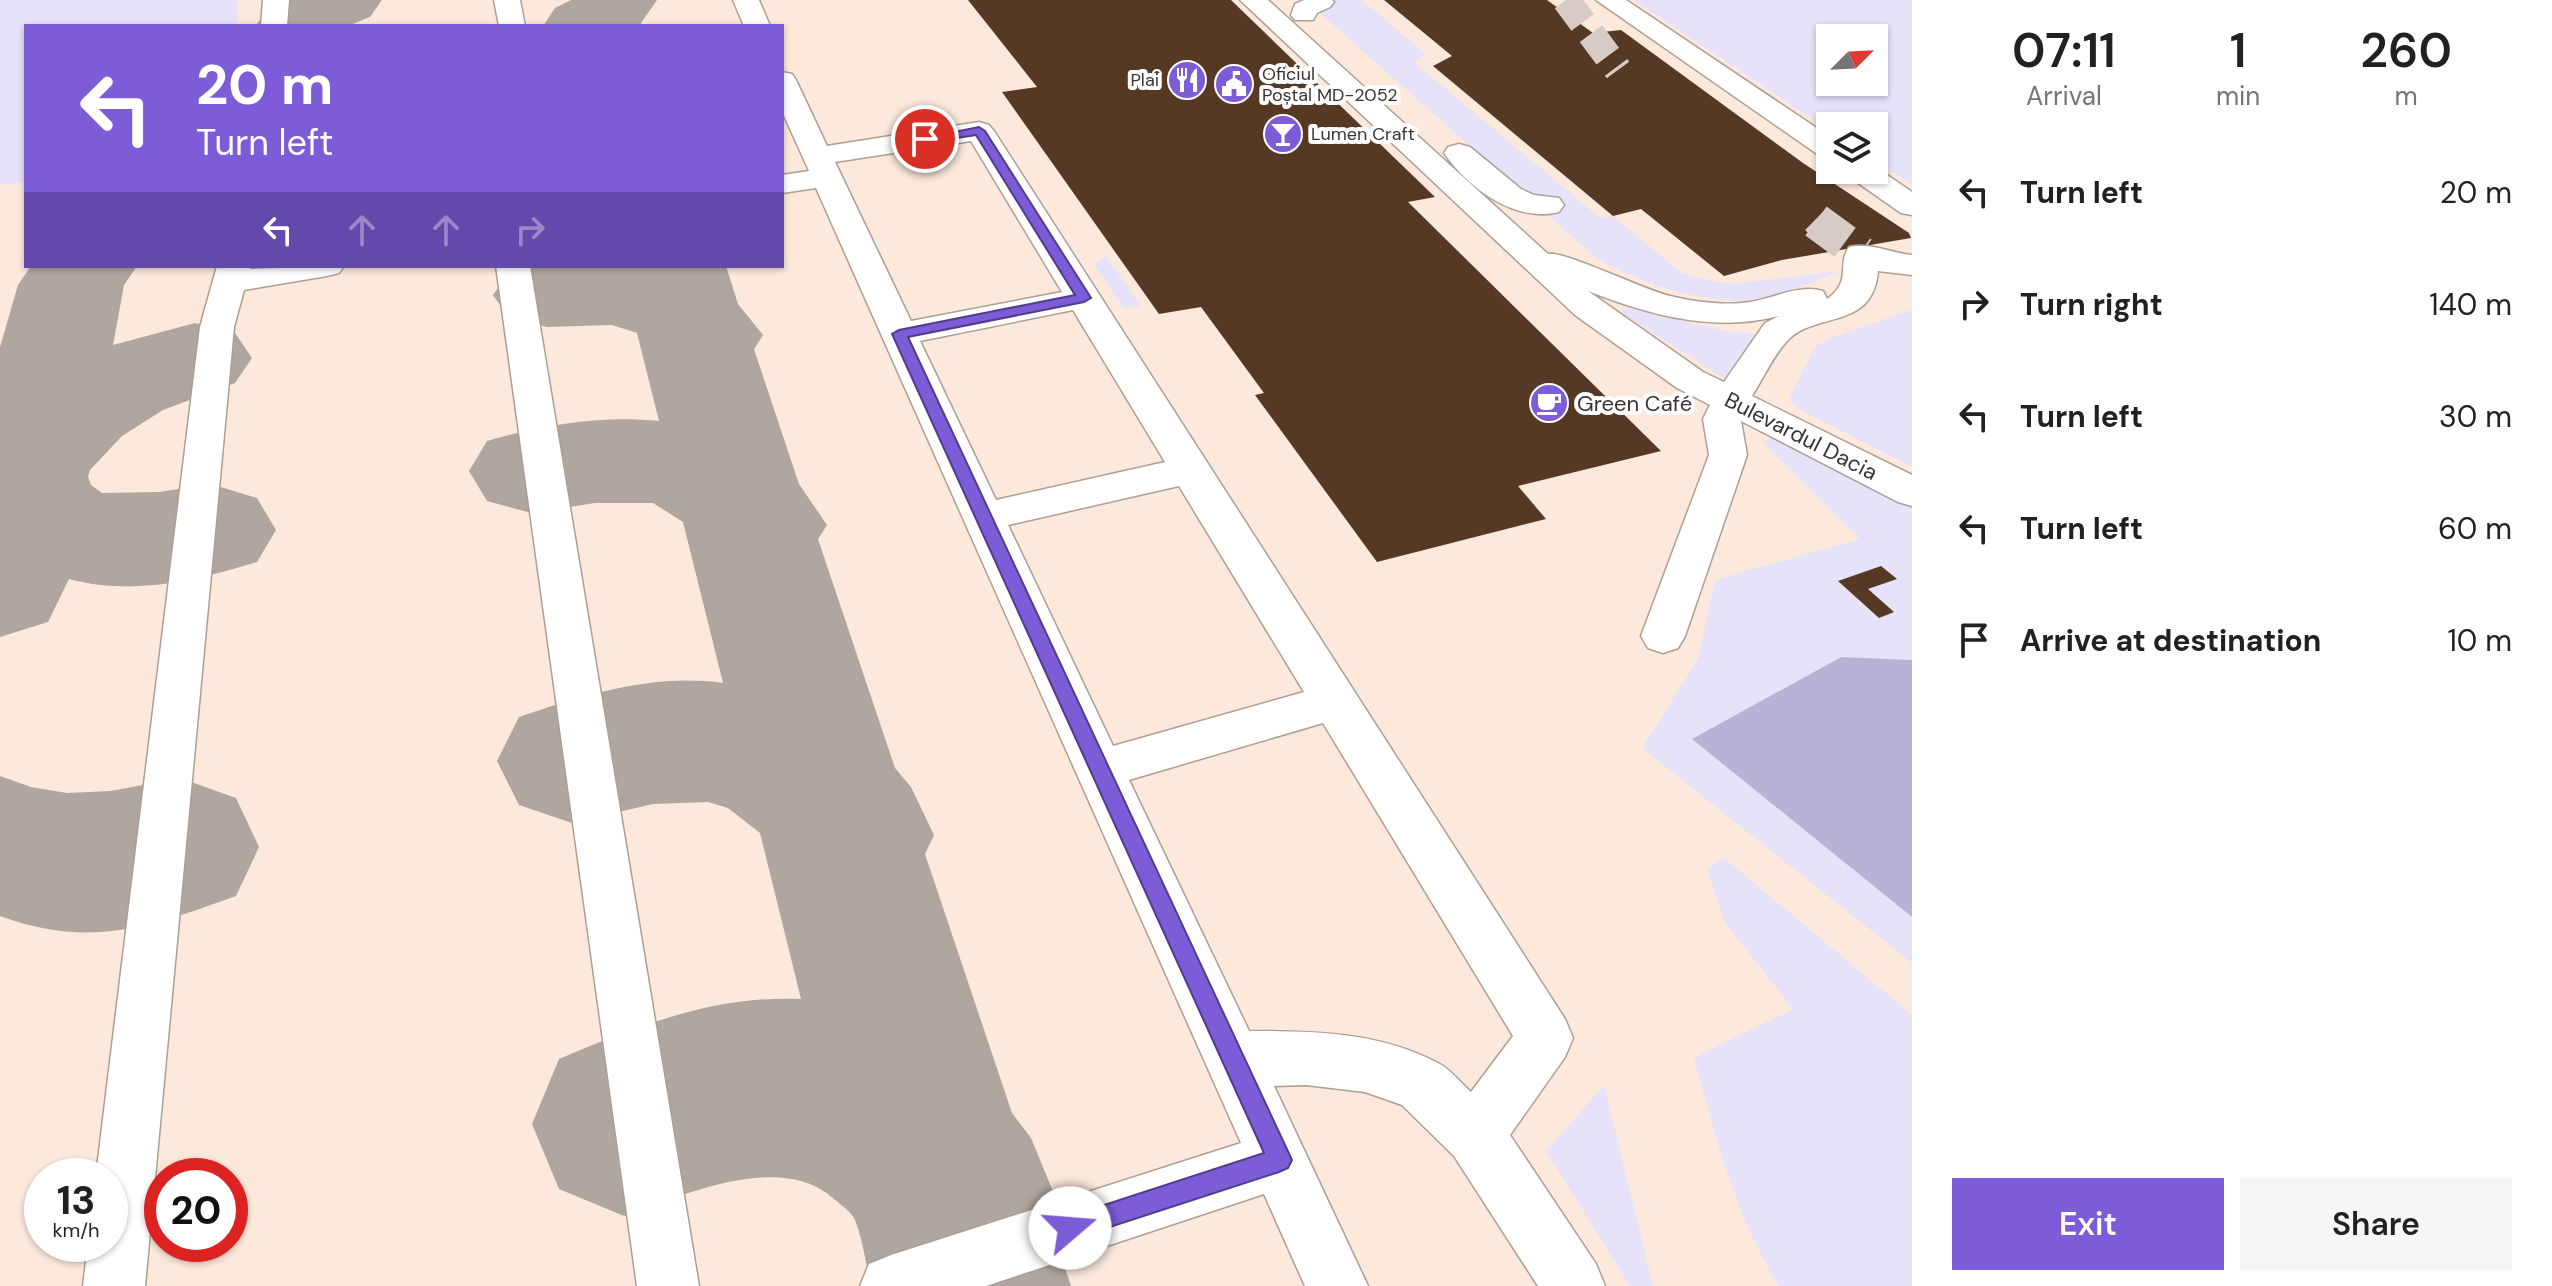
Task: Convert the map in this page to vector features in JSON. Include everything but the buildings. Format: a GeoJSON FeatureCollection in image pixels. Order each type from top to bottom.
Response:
{"type":"FeatureCollection","features":[{"type":"Feature","properties":{"kind":"lane"},"geometry":{"type":"LineString","coordinates":[[274,24],[276,0]]}},
{"type":"Feature","properties":{"kind":"lane"},"geometry":{"type":"LineString","coordinates":[[507,0],[512,24]]}},
{"type":"Feature","properties":{"kind":"lane"},"geometry":{"type":"LineString","coordinates":[[746,0],[756,24]]}},
{"type":"Feature","properties":{"kind":"lane","name":"Bulevardul Dacia"},"geometry":{"type":"LineString","coordinates":[[1253,0],[1502,233],[1587,308],[1690,380],[1912,492]]}},
{"type":"Feature","properties":{"kind":"lane"},"geometry":{"type":"LineString","coordinates":[[1609,0],[1816,140]]}},
{"type":"Feature","properties":{"kind":"lane"},"geometry":{"type":"LineString","coordinates":[[1304,6],[1506,194],[1532,206],[1555,211],[1552,224],[1555,239],[1563,249],[1594,270],[1628,283],[1702,301],[1735,305],[1780,303]]}},
{"type":"Feature","properties":{"kind":"lane"},"geometry":{"type":"LineString","coordinates":[[784,84],[1337,1286]]}},
{"type":"Feature","properties":{"kind":"lane"},"geometry":{"type":"LineString","coordinates":[[784,183],[822,167],[979,131],[1545,1038],[1475,1135]]}},
{"type":"Feature","properties":{"kind":"lane"},"geometry":{"type":"LineString","coordinates":[[1880,184],[1912,206]]}},
{"type":"Feature","properties":{"kind":"lane","name":"Bulevardul Dacia"},"geometry":{"type":"LineString","coordinates":[[1502,233],[1589,279],[1656,302],[1722,314],[1749,313],[1780,303],[1893,292],[1912,284]]}},
{"type":"Feature","properties":{"kind":"lane"},"geometry":{"type":"LineString","coordinates":[[1663,636],[1728,455],[1722,419],[1758,355],[1777,331],[1799,319],[1833,311],[1853,296],[1856,282],[1862,275],[1861,254],[1887,263],[1912,265]]}},
{"type":"Feature","properties":{"kind":"lane"},"geometry":{"type":"LineString","coordinates":[[114,1286],[217,327],[232,274],[303,268]]}},
{"type":"Feature","properties":{"kind":"lane"},"geometry":{"type":"LineString","coordinates":[[513,268],[668,1286]]}},
{"type":"Feature","properties":{"kind":"lane"},"geometry":{"type":"LineString","coordinates":[[899,334],[1084,298]]}},
{"type":"Feature","properties":{"kind":"lane"},"geometry":{"type":"LineString","coordinates":[[983,517],[1191,470]]}},
{"type":"Feature","properties":{"kind":"lane"},"geometry":{"type":"LineString","coordinates":[[1100,769],[1335,701]]}},
{"type":"Feature","properties":{"kind":"lane"},"geometry":{"type":"LineString","coordinates":[[1233,1059],[1306,1058],[1365,1064],[1421,1084],[1475,1135],[1574,1286]]}},
{"type":"Feature","properties":{"kind":"lane"},"geometry":{"type":"LineString","coordinates":[[891,1286],[1279,1160]]}},
{"type":"Feature","properties":{"kind":"shaded area"},"geometry":{"type":"Polygon","coordinates":[[[0,0],[1633,0],[1816,122],[1816,184],[1888,184],[1888,169],[1912,185],[1912,309],[1826,340],[1814,348],[1789,398],[1796,408],[1912,467],[1912,660],[1840,657],[1692,739],[1912,917],[1912,1286],[0,1286],[0,0]]]}},
{"type":"Feature","properties":{"kind":"shaded area"},"geometry":{"type":"Polygon","coordinates":[[[0,0],[238,0],[237,24],[24,24],[24,182],[0,185],[0,0]]]}},
{"type":"Feature","properties":{"kind":"shaded area"},"geometry":{"type":"Polygon","coordinates":[[[1305,0],[1362,0],[1426,54],[1414,62],[1600,218],[1613,216],[1682,273],[1732,284],[1840,271],[1775,294],[1738,301],[1683,293],[1610,266],[1595,257],[1305,0]]]}},
{"type":"Feature","properties":{"kind":"shaded area"},"geometry":{"type":"Polygon","coordinates":[[[1633,0],[1912,0],[1912,185],[1888,169],[1888,112],[1816,112],[1816,122],[1633,0]]]}},
{"type":"Feature","properties":{"kind":"shaded area"},"geometry":{"type":"Polygon","coordinates":[[[1106,256],[1141,306],[1123,308],[1094,264],[1106,256]]]}},
{"type":"Feature","properties":{"kind":"shaded area"},"geometry":{"type":"Polygon","coordinates":[[[1626,308],[1729,332],[1758,334],[1734,385],[1621,312],[1626,308]]]}},
{"type":"Feature","properties":{"kind":"shaded area"},"geometry":{"type":"Polygon","coordinates":[[[1912,309],[1912,467],[1796,408],[1789,398],[1814,348],[1826,340],[1912,309]]]}},
{"type":"Feature","properties":{"kind":"shaded area"},"geometry":{"type":"Polygon","coordinates":[[[1775,437],[1912,507],[1912,660],[1840,657],[1692,739],[1912,917],[1912,963],[1642,748],[1698,659],[1715,580],[1860,539],[1762,442],[1775,437]]]}},
{"type":"Feature","properties":{"kind":"shaded area"},"geometry":{"type":"Polygon","coordinates":[[[1841,657],[1912,660],[1912,917],[1692,739],[1841,657]]]}},
{"type":"Feature","properties":{"kind":"shaded area"},"geometry":{"type":"Polygon","coordinates":[[[1723,857],[1912,1015],[1912,1286],[1779,1286],[1751,1233],[1728,1175],[1694,1058],[1793,1009],[1726,924],[1707,870],[1723,857]]]}},
{"type":"Feature","properties":{"kind":"shaded area"},"geometry":{"type":"Polygon","coordinates":[[[1604,1085],[1653,1286],[1630,1286],[1546,1151],[1604,1085]]]}},
{"type":"Feature","properties":{"kind":"taxiway"},"geometry":{"type":"LineString","coordinates":[[298,24],[311,12],[342,0]]}},
{"type":"Feature","properties":{"kind":"taxiway"},"geometry":{"type":"LineString","coordinates":[[588,24],[605,15],[617,0]]}},
{"type":"Feature","properties":{"kind":"taxiway"},"geometry":{"type":"LineString","coordinates":[[0,587],[71,285],[83,268]]}},
{"type":"Feature","properties":{"kind":"taxiway"},"geometry":{"type":"LineString","coordinates":[[674,268],[688,317]]}},
{"type":"Feature","properties":{"kind":"taxiway"},"geometry":{"type":"LineString","coordinates":[[547,295],[590,292],[633,295],[673,308],[688,317]]}},
{"type":"Feature","properties":{"kind":"taxiway"},"geometry":{"type":"LineString","coordinates":[[688,317],[707,335]]}},
{"type":"Feature","properties":{"kind":"taxiway"},"geometry":{"type":"LineString","coordinates":[[688,317],[742,502]]}},
{"type":"Feature","properties":{"kind":"taxiway"},"geometry":{"type":"LineString","coordinates":[[29,466],[44,444],[80,409],[122,384],[195,358]]}},
{"type":"Feature","properties":{"kind":"taxiway"},"geometry":{"type":"LineString","coordinates":[[531,471],[595,461],[657,462],[686,469],[713,481],[742,502]]}},
{"type":"Feature","properties":{"kind":"taxiway"},"geometry":{"type":"LineString","coordinates":[[26,477],[34,504],[51,522],[74,534],[101,540],[130,541],[211,530]]}},
{"type":"Feature","properties":{"kind":"taxiway"},"geometry":{"type":"LineString","coordinates":[[742,502],[762,525]]}},
{"type":"Feature","properties":{"kind":"taxiway"},"geometry":{"type":"LineString","coordinates":[[742,502],[830,804]]}},
{"type":"Feature","properties":{"kind":"taxiway"},"geometry":{"type":"LineString","coordinates":[[572,761],[666,742],[708,742],[734,746],[781,764],[802,777],[830,804]]}},
{"type":"Feature","properties":{"kind":"taxiway"},"geometry":{"type":"LineString","coordinates":[[830,804],[855,835]]}},
{"type":"Feature","properties":{"kind":"taxiway"},"geometry":{"type":"LineString","coordinates":[[830,804],[937,1169]]}},
{"type":"Feature","properties":{"kind":"taxiway"},"geometry":{"type":"LineString","coordinates":[[0,845],[45,861],[67,863],[111,861],[180,847]]}},
{"type":"Feature","properties":{"kind":"taxiway"},"geometry":{"type":"LineString","coordinates":[[624,1124],[730,1092],[766,1087],[801,1089],[834,1097],[865,1110],[893,1128],[937,1169]]}},
{"type":"Feature","properties":{"kind":"taxiway"},"geometry":{"type":"LineString","coordinates":[[937,1169],[963,1206]]}},
{"type":"Feature","properties":{"kind":"taxiway"},"geometry":{"type":"LineString","coordinates":[[937,1169],[971,1286]]}},
{"type":"Feature","properties":{"kind":"tunnel"},"geometry":{"type":"LineString","coordinates":[[1566,0],[1618,70]]}},
{"type":"Feature","properties":{"kind":"tunnel"},"geometry":{"type":"LineString","coordinates":[[1816,221],[1861,254]]}},
{"type":"Feature","properties":{"kind":"place","name":"Plai"},"geometry":{"type":"Point","coordinates":[1187,80]}},
{"type":"Feature","properties":{"kind":"place","name":"Oficiul Poștal MD-2052"},"geometry":{"type":"Point","coordinates":[1234,84]}},
{"type":"Feature","properties":{"kind":"place","name":"Lumen Craft"},"geometry":{"type":"Point","coordinates":[1283,134]}},
{"type":"Feature","properties":{"kind":"place","name":"Green Café"},"geometry":{"type":"Point","coordinates":[1549,403]}},
{"type":"Feature","properties":{"kind":"route"},"geometry":{"type":"LineString","coordinates":[[925,139],[979,131],[1084,298],[899,334],[1279,1160],[1070,1228]]}}]}
